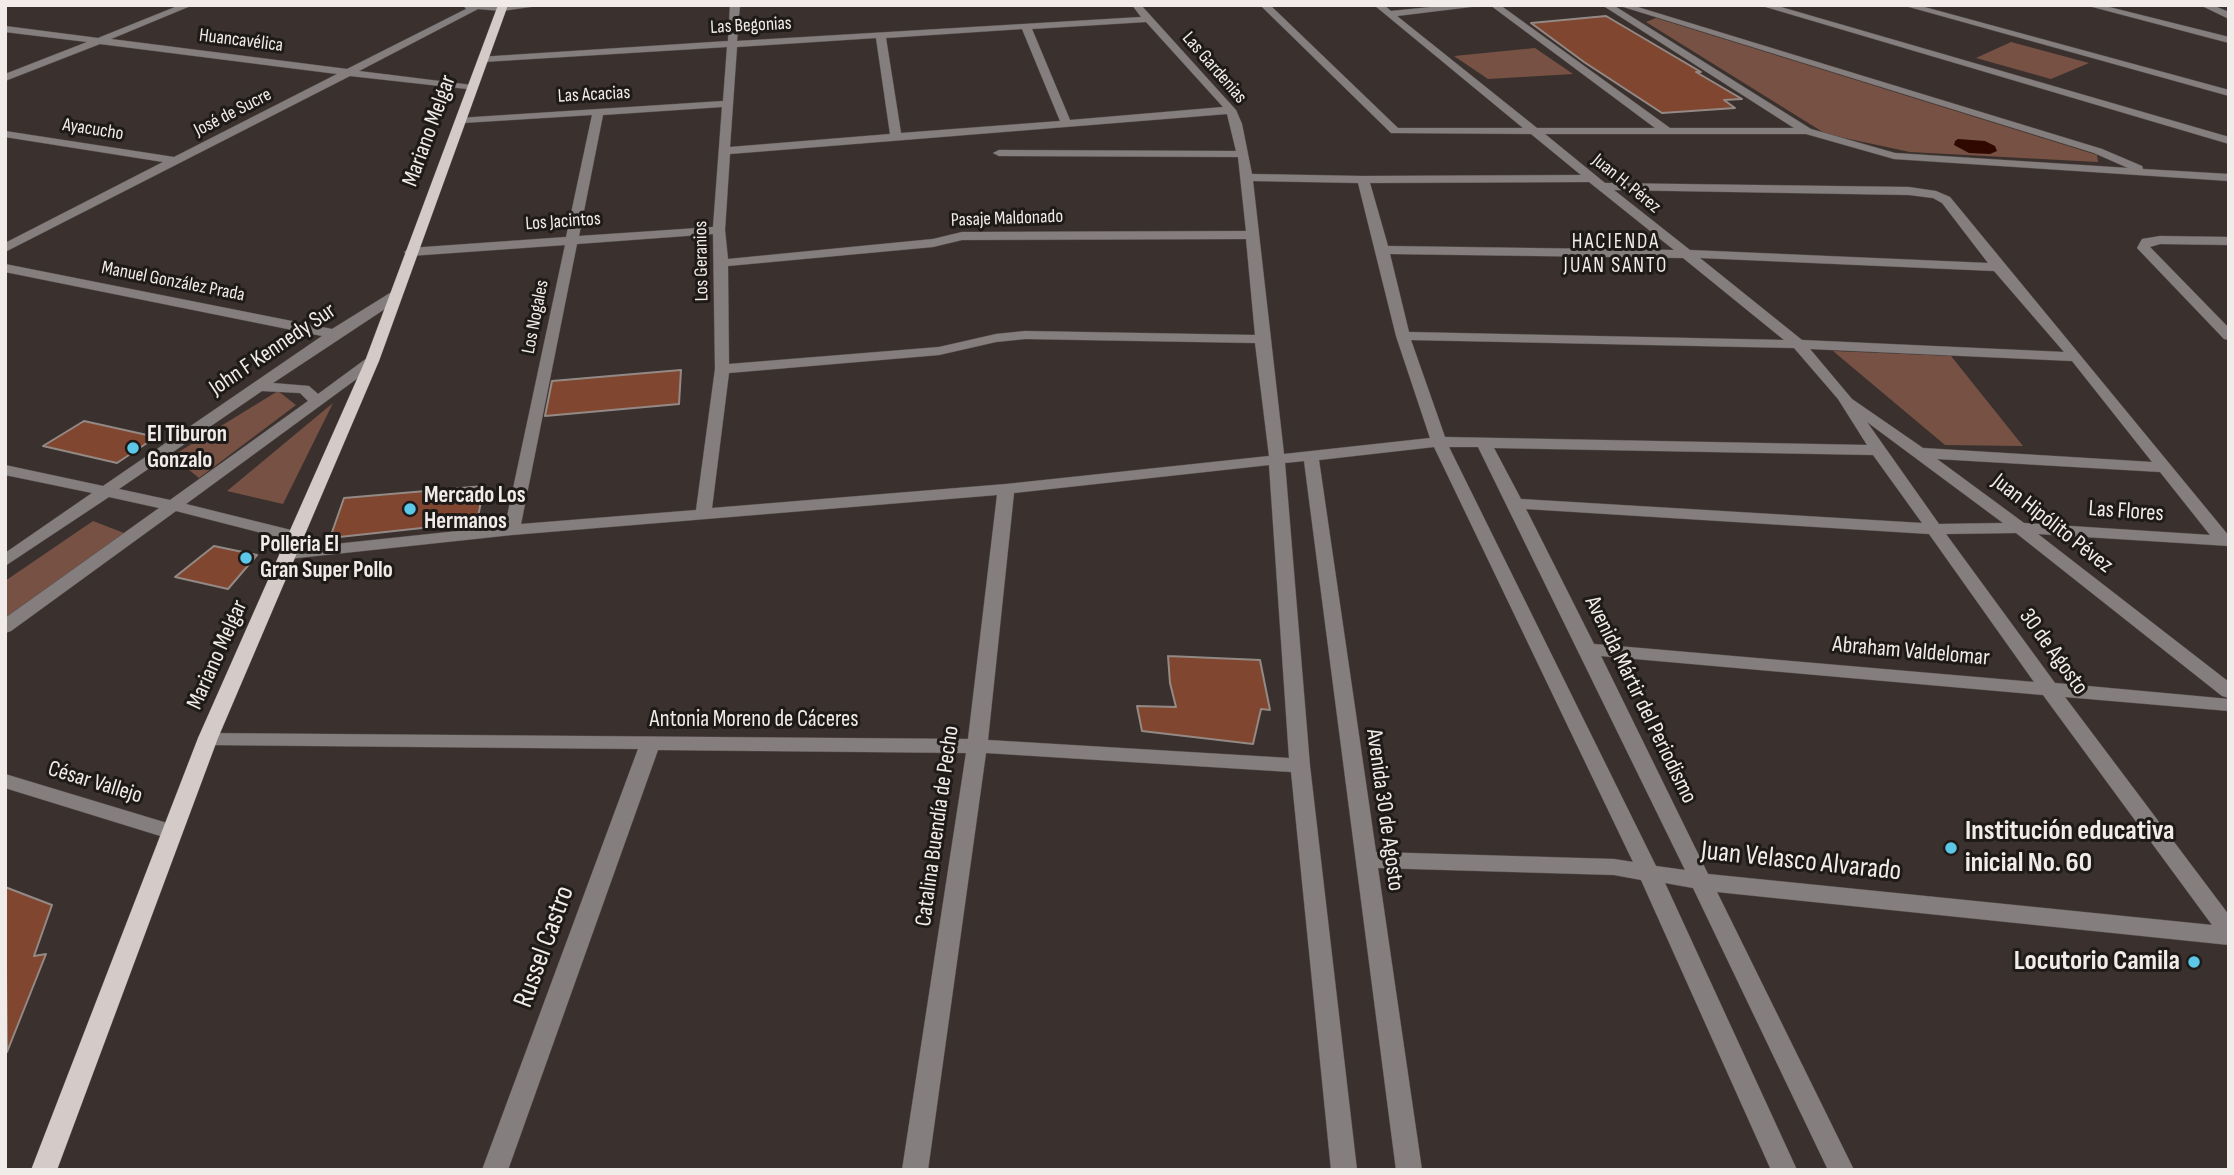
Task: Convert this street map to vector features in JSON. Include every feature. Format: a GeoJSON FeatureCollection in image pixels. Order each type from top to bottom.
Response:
{"type":"FeatureCollection","features":[{"type":"Feature","properties":{"kind":"main road","name":"Mariano Melgar"},"geometry":{"type":"LineString","coordinates":[[44,1170],[170,831],[372,361],[410,252],[463,120],[502,7]]}},
{"type":"Feature","properties":{"kind":"street"},"geometry":{"type":"LineString","coordinates":[[5,78],[189,5]]}},
{"type":"Feature","properties":{"kind":"street"},"geometry":{"type":"LineString","coordinates":[[459,5],[540,5]]}},
{"type":"Feature","properties":{"kind":"street","name":"Los Geranios"},"geometry":{"type":"LineString","coordinates":[[703,516],[722,369],[722,263],[719,230],[735,5]]}},
{"type":"Feature","properties":{"kind":"street","name":"Las Gardenias"},"geometry":{"type":"LineString","coordinates":[[1136,5],[1231,110],[1237,124],[1247,177],[1262,339],[1277,461]]}},
{"type":"Feature","properties":{"kind":"street"},"geometry":{"type":"LineString","coordinates":[[1264,5],[1392,130],[1807,131],[1894,156],[2229,178]]}},
{"type":"Feature","properties":{"kind":"street","name":"Juan H. Pérez"},"geometry":{"type":"LineString","coordinates":[[1378,5],[1798,344],[1844,397]]}},
{"type":"Feature","properties":{"kind":"street"},"geometry":{"type":"LineString","coordinates":[[1389,14],[1483,5]]}},
{"type":"Feature","properties":{"kind":"street"},"geometry":{"type":"LineString","coordinates":[[1494,5],[1667,131]]}},
{"type":"Feature","properties":{"kind":"street"},"geometry":{"type":"LineString","coordinates":[[1606,5],[1807,131]]}},
{"type":"Feature","properties":{"kind":"street"},"geometry":{"type":"LineString","coordinates":[[1621,5],[2098,151],[2153,174]]}},
{"type":"Feature","properties":{"kind":"street"},"geometry":{"type":"LineString","coordinates":[[1763,5],[2229,141]]}},
{"type":"Feature","properties":{"kind":"street"},"geometry":{"type":"LineString","coordinates":[[1906,5],[2229,93]]}},
{"type":"Feature","properties":{"kind":"street"},"geometry":{"type":"LineString","coordinates":[[1946,5],[2188,70]]}},
{"type":"Feature","properties":{"kind":"street"},"geometry":{"type":"LineString","coordinates":[[2089,5],[2229,40]]}},
{"type":"Feature","properties":{"kind":"street"},"geometry":{"type":"LineString","coordinates":[[2204,5],[2229,16]]}},
{"type":"Feature","properties":{"kind":"street","name":"José de Sucre"},"geometry":{"type":"LineString","coordinates":[[5,248],[476,7]]}},
{"type":"Feature","properties":{"kind":"street","name":"Las Begonias"},"geometry":{"type":"LineString","coordinates":[[483,59],[1148,19]]}},
{"type":"Feature","properties":{"kind":"street"},"geometry":{"type":"LineString","coordinates":[[1026,27],[1068,125]]}},
{"type":"Feature","properties":{"kind":"street","name":"Huancavélica"},"geometry":{"type":"LineString","coordinates":[[5,29],[472,88]]}},
{"type":"Feature","properties":{"kind":"street"},"geometry":{"type":"LineString","coordinates":[[881,36],[896,139]]}},
{"type":"Feature","properties":{"kind":"street","name":"Las Acacias"},"geometry":{"type":"LineString","coordinates":[[463,120],[727,104]]}},
{"type":"Feature","properties":{"kind":"street"},"geometry":{"type":"LineString","coordinates":[[726,151],[1231,110]]}},
{"type":"Feature","properties":{"kind":"street","name":"Los Nogales"},"geometry":{"type":"LineString","coordinates":[[512,530],[598,113]]}},
{"type":"Feature","properties":{"kind":"street","name":"Ayacucho"},"geometry":{"type":"LineString","coordinates":[[5,134],[176,161]]}},
{"type":"Feature","properties":{"kind":"street"},"geometry":{"type":"LineString","coordinates":[[999,153],[1241,153]]}},
{"type":"Feature","properties":{"kind":"street"},"geometry":{"type":"LineString","coordinates":[[1247,177],[1595,182],[1924,193],[1946,200],[1998,267],[2076,357],[2226,541]]}},
{"type":"Feature","properties":{"kind":"street"},"geometry":{"type":"LineString","coordinates":[[1363,180],[1403,336],[1439,442],[1649,873],[1784,1170]]}},
{"type":"Feature","properties":{"kind":"street","name":"Los Jacintos"},"geometry":{"type":"LineString","coordinates":[[410,252],[719,230]]}},
{"type":"Feature","properties":{"kind":"street","name":"Pasaje Maldonado"},"geometry":{"type":"LineString","coordinates":[[722,263],[933,243],[962,236],[1252,235]]}},
{"type":"Feature","properties":{"kind":"street"},"geometry":{"type":"LineString","coordinates":[[2229,241],[2146,242],[2143,248],[2229,336]]}},
{"type":"Feature","properties":{"kind":"street"},"geometry":{"type":"LineString","coordinates":[[1383,250],[1685,254],[1998,267]]}},
{"type":"Feature","properties":{"kind":"street","name":"Manuel González Prada"},"geometry":{"type":"LineString","coordinates":[[5,268],[334,334]]}},
{"type":"Feature","properties":{"kind":"street","name":"John F Kennedy Sur"},"geometry":{"type":"LineString","coordinates":[[5,561],[334,334],[395,296]]}},
{"type":"Feature","properties":{"kind":"street"},"geometry":{"type":"LineString","coordinates":[[722,369],[939,351],[996,338],[1025,335],[1262,339]]}},
{"type":"Feature","properties":{"kind":"street"},"geometry":{"type":"LineString","coordinates":[[1403,336],[1798,344],[2076,357]]}},
{"type":"Feature","properties":{"kind":"street"},"geometry":{"type":"LineString","coordinates":[[5,627],[372,361]]}},
{"type":"Feature","properties":{"kind":"street"},"geometry":{"type":"LineString","coordinates":[[260,386],[304,389],[317,401]]}},
{"type":"Feature","properties":{"kind":"street","name":"30 de Agosto"},"geometry":{"type":"LineString","coordinates":[[1844,397],[1934,529],[2229,934]]}},
{"type":"Feature","properties":{"kind":"street","name":"Juan Hipólito Pévez"},"geometry":{"type":"LineString","coordinates":[[1844,397],[2020,528],[2229,692]]}},
{"type":"Feature","properties":{"kind":"street","name":"Avenida Mártir del Periodismo"},"geometry":{"type":"LineString","coordinates":[[1483,441],[1588,649],[1841,1170]]}},
{"type":"Feature","properties":{"kind":"street"},"geometry":{"type":"LineString","coordinates":[[288,554],[512,530],[1006,489],[1439,442],[1878,450]]}},
{"type":"Feature","properties":{"kind":"street"},"geometry":{"type":"LineString","coordinates":[[1922,453],[2163,467]]}},
{"type":"Feature","properties":{"kind":"street","name":"Avenida 30 de Agosto"},"geometry":{"type":"LineString","coordinates":[[1311,456],[1409,1170]]}},
{"type":"Feature","properties":{"kind":"street"},"geometry":{"type":"LineString","coordinates":[[1277,461],[1300,766],[1344,1170]]}},
{"type":"Feature","properties":{"kind":"street"},"geometry":{"type":"LineString","coordinates":[[5,470],[175,506],[297,537]]}},
{"type":"Feature","properties":{"kind":"street","name":"Catalina Buendía de Pecho"},"geometry":{"type":"LineString","coordinates":[[915,1170],[976,746],[1006,489]]}},
{"type":"Feature","properties":{"kind":"street","name":"Las Flores"},"geometry":{"type":"LineString","coordinates":[[1517,505],[1934,529],[2020,528],[2226,541]]}},
{"type":"Feature","properties":{"kind":"street","name":"Abraham Valdelomar"},"geometry":{"type":"LineString","coordinates":[[1588,649],[2229,705]]}},
{"type":"Feature","properties":{"kind":"street","name":"Antonia Moreno de Cáceres"},"geometry":{"type":"LineString","coordinates":[[208,738],[976,746],[1300,766]]}},
{"type":"Feature","properties":{"kind":"street","name":"Russel Castro"},"geometry":{"type":"LineString","coordinates":[[495,1170],[650,744]]}},
{"type":"Feature","properties":{"kind":"street","name":"César Vallejo"},"geometry":{"type":"LineString","coordinates":[[5,781],[170,831]]}},
{"type":"Feature","properties":{"kind":"street","name":"Juan Velasco Alvarado"},"geometry":{"type":"LineString","coordinates":[[1367,860],[1614,867],[1700,881],[2229,934]]}},
{"type":"Feature","properties":{"kind":"shaded area"},"geometry":{"type":"Polygon","coordinates":[[[1656,18],[2097,155],[2098,162],[1910,152],[1826,134],[1646,22],[1656,18]]]}},
{"type":"Feature","properties":{"kind":"shaded area"},"geometry":{"type":"Polygon","coordinates":[[[2011,42],[2089,63],[2051,79],[1976,58],[2011,42]]]}},
{"type":"Feature","properties":{"kind":"shaded area"},"geometry":{"type":"Polygon","coordinates":[[[1535,48],[1573,74],[1488,79],[1454,56],[1535,48]]]}},
{"type":"Feature","properties":{"kind":"shaded area"},"geometry":{"type":"Polygon","coordinates":[[[1958,139],[1985,141],[1995,146],[1997,151],[1990,154],[1969,153],[1954,145],[1958,139]]]}},
{"type":"Feature","properties":{"kind":"shaded area"},"geometry":{"type":"Polygon","coordinates":[[[1833,351],[1951,356],[2023,446],[1945,445],[1833,351]]]}},
{"type":"Feature","properties":{"kind":"shaded area"},"geometry":{"type":"Polygon","coordinates":[[[278,391],[296,405],[199,478],[172,456],[278,391]]]}},
{"type":"Feature","properties":{"kind":"shaded area"},"geometry":{"type":"Polygon","coordinates":[[[333,403],[283,504],[227,491],[333,403]]]}},
{"type":"Feature","properties":{"kind":"shaded area"},"geometry":{"type":"Polygon","coordinates":[[[93,521],[124,533],[5,618],[5,581],[93,521]]]}},
{"type":"Feature","properties":{"kind":"building"},"geometry":{"type":"Polygon","coordinates":[[[1606,16],[1742,99],[1724,100],[1735,108],[1662,113],[1584,62],[1531,23],[1606,16]]]}},
{"type":"Feature","properties":{"kind":"building"},"geometry":{"type":"Polygon","coordinates":[[[681,370],[679,404],[545,416],[552,381],[681,370]]]}},
{"type":"Feature","properties":{"kind":"building"},"geometry":{"type":"Polygon","coordinates":[[[84,421],[156,437],[117,463],[43,446],[84,421]]]}},
{"type":"Feature","properties":{"kind":"building","name":"Mercado Los Hermanos"},"geometry":{"type":"Polygon","coordinates":[[[484,486],[477,522],[330,538],[344,498],[484,486]]]}},
{"type":"Feature","properties":{"kind":"building"},"geometry":{"type":"Polygon","coordinates":[[[214,546],[257,555],[228,589],[175,577],[214,546]]]}},
{"type":"Feature","properties":{"kind":"building"},"geometry":{"type":"Polygon","coordinates":[[[1168,656],[1260,660],[1270,710],[1261,709],[1253,744],[1142,731],[1137,706],[1176,707],[1170,683],[1168,656]]]}},
{"type":"Feature","properties":{"kind":"building"},"geometry":{"type":"Polygon","coordinates":[[[5,887],[52,905],[34,956],[46,954],[7,1052],[5,887]]]}},
{"type":"Feature","properties":{"kind":"place","name":"El Tiburon Gonzalo"},"geometry":{"type":"Point","coordinates":[133,448]}},
{"type":"Feature","properties":{"kind":"place","name":"Mercado Los Hermanos"},"geometry":{"type":"Point","coordinates":[410,509]}},
{"type":"Feature","properties":{"kind":"place","name":"Polleria El Gran Super Pollo"},"geometry":{"type":"Point","coordinates":[246,558]}},
{"type":"Feature","properties":{"kind":"place","name":"Institución educativa inicial No. 60"},"geometry":{"type":"Point","coordinates":[1951,848]}},
{"type":"Feature","properties":{"kind":"place","name":"Locutorio Camila"},"geometry":{"type":"Point","coordinates":[2194,962]}},
{"type":"Feature","properties":{"kind":"district","name":"HACIENDA JUAN SANTO"},"geometry":{"type":"Point","coordinates":[1616,255]}}]}
